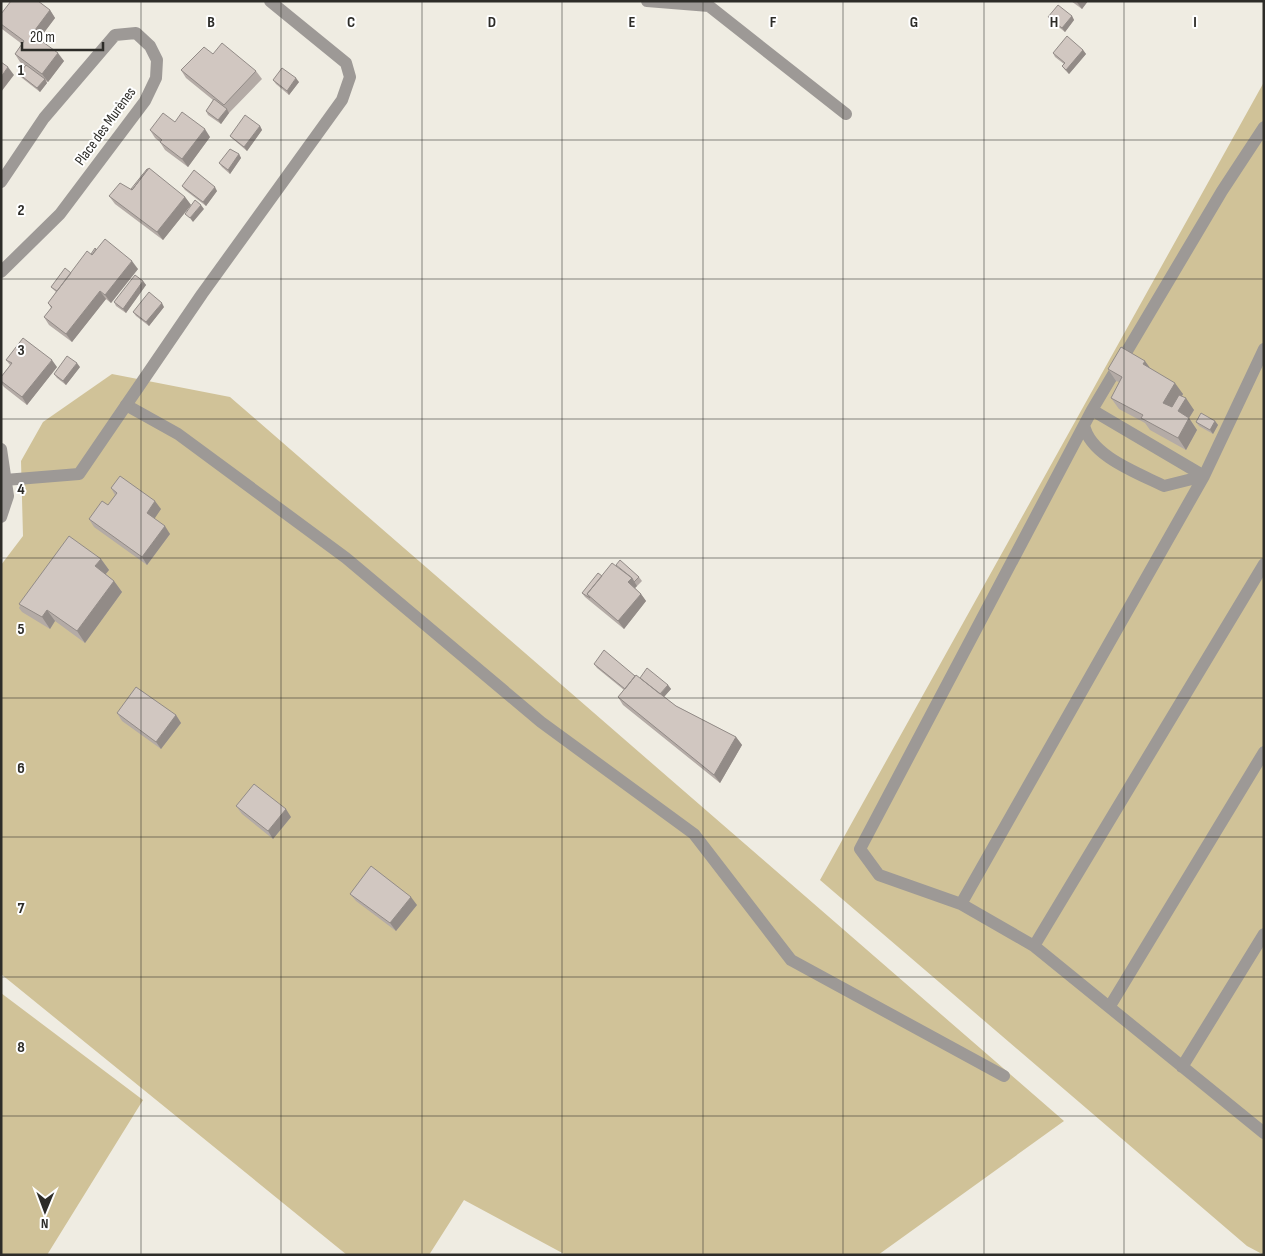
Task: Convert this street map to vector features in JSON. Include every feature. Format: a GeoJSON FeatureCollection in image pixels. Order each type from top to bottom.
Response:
{"type":"FeatureCollection","features":[{"type":"Feature","properties":{"kind":"street"},"geometry":{"type":"LineString","coordinates":[[6,480],[79,474],[202,294],[342,100],[350,77],[346,63],[270,1]]}},
{"type":"Feature","properties":{"kind":"street"},"geometry":{"type":"LineString","coordinates":[[646,1],[709,6],[846,114]]}},
{"type":"Feature","properties":{"kind":"street","name":"Place des Murènes"},"geometry":{"type":"LineString","coordinates":[[1,182],[44,118],[114,35],[136,33],[150,46],[157,60],[156,78],[145,101],[60,214],[1,272]]}},
{"type":"Feature","properties":{"kind":"street"},"geometry":{"type":"LineString","coordinates":[[1264,127],[1222,191],[1092,410],[860,849],[879,875],[961,904],[1034,946],[1264,1133]]}},
{"type":"Feature","properties":{"kind":"street"},"geometry":{"type":"LineString","coordinates":[[961,904],[1204,476],[1264,349]]}},
{"type":"Feature","properties":{"kind":"street"},"geometry":{"type":"LineString","coordinates":[[126,405],[178,434],[346,558],[541,722],[694,834],[792,960],[1004,1076]]}},
{"type":"Feature","properties":{"kind":"street"},"geometry":{"type":"LineString","coordinates":[[1092,410],[1204,476]]}},
{"type":"Feature","properties":{"kind":"street"},"geometry":{"type":"LineString","coordinates":[[1084,425],[1086,435],[1110,458],[1164,486],[1204,476]]}},
{"type":"Feature","properties":{"kind":"street"},"geometry":{"type":"LineString","coordinates":[[1,449],[8,496],[1,517]]}},
{"type":"Feature","properties":{"kind":"street"},"geometry":{"type":"LineString","coordinates":[[1034,946],[1264,564]]}},
{"type":"Feature","properties":{"kind":"street"},"geometry":{"type":"LineString","coordinates":[[1110,1006],[1264,752]]}},
{"type":"Feature","properties":{"kind":"street"},"geometry":{"type":"LineString","coordinates":[[1182,1067],[1264,934]]}},
{"type":"Feature","properties":{"kind":"shaded area"},"geometry":{"type":"Polygon","coordinates":[[[1264,82],[1264,1255],[1247,1246],[820,880],[1264,82]]]}},
{"type":"Feature","properties":{"kind":"shaded area"},"geometry":{"type":"Polygon","coordinates":[[[112,374],[230,397],[1064,1121],[878,1255],[566,1255],[464,1200],[429,1255],[347,1255],[1,974],[1,565],[23,536],[21,461],[43,422],[112,374]]]}},
{"type":"Feature","properties":{"kind":"shaded area"},"geometry":{"type":"Polygon","coordinates":[[[1,993],[143,1100],[47,1255],[1,1255],[1,993]]]}},
{"type":"Feature","properties":{"kind":"building"},"geometry":{"type":"Polygon","coordinates":[[[11,1],[38,1],[50,10],[32,34],[58,53],[42,74],[15,54],[24,41],[1,24],[1,14],[11,1]]]}},
{"type":"Feature","properties":{"kind":"building"},"geometry":{"type":"Polygon","coordinates":[[[1058,5],[1072,16],[1062,28],[1048,17],[1058,5]]]}},
{"type":"Feature","properties":{"kind":"building"},"geometry":{"type":"Polygon","coordinates":[[[1067,36],[1083,50],[1066,70],[1062,66],[1065,63],[1053,53],[1067,36]]]}},
{"type":"Feature","properties":{"kind":"building"},"geometry":{"type":"Polygon","coordinates":[[[222,43],[256,71],[224,105],[181,70],[204,47],[213,54],[222,43]]]}},
{"type":"Feature","properties":{"kind":"building"},"geometry":{"type":"Polygon","coordinates":[[[1,62],[8,67],[1,77],[1,62]]]}},
{"type":"Feature","properties":{"kind":"building"},"geometry":{"type":"Polygon","coordinates":[[[26,65],[45,79],[37,88],[19,74],[26,65]]]}},
{"type":"Feature","properties":{"kind":"building"},"geometry":{"type":"Polygon","coordinates":[[[282,68],[296,78],[287,91],[273,80],[282,68]]]}},
{"type":"Feature","properties":{"kind":"building"},"geometry":{"type":"Polygon","coordinates":[[[214,99],[227,109],[218,120],[206,111],[214,99]]]}},
{"type":"Feature","properties":{"kind":"building"},"geometry":{"type":"Polygon","coordinates":[[[182,112],[205,129],[182,159],[160,142],[162,140],[150,130],[163,113],[175,122],[182,112]]]}},
{"type":"Feature","properties":{"kind":"building"},"geometry":{"type":"Polygon","coordinates":[[[245,115],[260,126],[244,147],[230,136],[245,115]]]}},
{"type":"Feature","properties":{"kind":"building"},"geometry":{"type":"Polygon","coordinates":[[[230,149],[239,154],[228,170],[219,163],[230,149]]]}},
{"type":"Feature","properties":{"kind":"building"},"geometry":{"type":"Polygon","coordinates":[[[149,168],[185,197],[157,232],[109,196],[120,183],[132,190],[149,168]]]}},
{"type":"Feature","properties":{"kind":"building"},"geometry":{"type":"Polygon","coordinates":[[[148,169],[132,190],[131,189],[148,169]]]}},
{"type":"Feature","properties":{"kind":"building"},"geometry":{"type":"Polygon","coordinates":[[[194,170],[215,187],[203,202],[182,186],[194,170]]]}},
{"type":"Feature","properties":{"kind":"building"},"geometry":{"type":"Polygon","coordinates":[[[195,200],[201,205],[190,218],[185,214],[195,200]]]}},
{"type":"Feature","properties":{"kind":"building"},"geometry":{"type":"Polygon","coordinates":[[[105,239],[132,261],[105,295],[100,291],[66,334],[44,317],[52,307],[48,303],[87,251],[92,255],[105,239]]]}},
{"type":"Feature","properties":{"kind":"building"},"geometry":{"type":"Polygon","coordinates":[[[65,268],[71,273],[57,291],[51,287],[65,268]]]}},
{"type":"Feature","properties":{"kind":"building"},"geometry":{"type":"Polygon","coordinates":[[[135,275],[143,281],[123,309],[114,302],[135,275]]]}},
{"type":"Feature","properties":{"kind":"building"},"geometry":{"type":"Polygon","coordinates":[[[149,292],[162,303],[146,322],[133,312],[149,292]]]}},
{"type":"Feature","properties":{"kind":"building"},"geometry":{"type":"Polygon","coordinates":[[[23,338],[52,360],[22,397],[1,381],[1,377],[12,363],[6,360],[23,338]]]}},
{"type":"Feature","properties":{"kind":"building"},"geometry":{"type":"Polygon","coordinates":[[[1121,347],[1145,361],[1143,364],[1175,383],[1163,403],[1172,407],[1179,395],[1186,398],[1178,411],[1189,418],[1178,438],[1141,418],[1143,415],[1111,398],[1122,377],[1108,369],[1121,347]]]}},
{"type":"Feature","properties":{"kind":"building"},"geometry":{"type":"Polygon","coordinates":[[[67,356],[77,363],[63,381],[54,374],[67,356]]]}},
{"type":"Feature","properties":{"kind":"building"},"geometry":{"type":"Polygon","coordinates":[[[1201,413],[1215,421],[1210,430],[1196,422],[1201,413]]]}},
{"type":"Feature","properties":{"kind":"building"},"geometry":{"type":"Polygon","coordinates":[[[120,476],[155,501],[147,513],[165,526],[142,557],[89,519],[102,501],[108,505],[117,493],[111,488],[120,476]]]}},
{"type":"Feature","properties":{"kind":"building"},"geometry":{"type":"Polygon","coordinates":[[[69,536],[101,559],[95,566],[114,581],[77,631],[47,610],[42,617],[19,604],[69,536]]]}},
{"type":"Feature","properties":{"kind":"building"},"geometry":{"type":"Polygon","coordinates":[[[620,560],[639,577],[634,582],[632,578],[616,565],[620,560]]]}},
{"type":"Feature","properties":{"kind":"building"},"geometry":{"type":"Polygon","coordinates":[[[612,563],[632,578],[628,582],[641,594],[618,621],[587,594],[612,563]]]}},
{"type":"Feature","properties":{"kind":"building"},"geometry":{"type":"Polygon","coordinates":[[[598,573],[602,576],[587,594],[590,598],[582,593],[598,573]]]}},
{"type":"Feature","properties":{"kind":"building"},"geometry":{"type":"Polygon","coordinates":[[[604,650],[635,676],[625,689],[594,664],[604,650]]]}},
{"type":"Feature","properties":{"kind":"building"},"geometry":{"type":"Polygon","coordinates":[[[647,668],[668,685],[660,694],[640,678],[647,668]]]}},
{"type":"Feature","properties":{"kind":"building"},"geometry":{"type":"Polygon","coordinates":[[[636,675],[676,706],[736,737],[714,775],[618,697],[636,675]]]}},
{"type":"Feature","properties":{"kind":"building"},"geometry":{"type":"Polygon","coordinates":[[[136,687],[176,715],[156,742],[117,713],[136,687]]]}},
{"type":"Feature","properties":{"kind":"building"},"geometry":{"type":"Polygon","coordinates":[[[254,784],[286,809],[268,831],[236,806],[254,784]]]}},
{"type":"Feature","properties":{"kind":"building"},"geometry":{"type":"Polygon","coordinates":[[[371,866],[411,897],[390,923],[350,894],[371,866]]]}}]}
